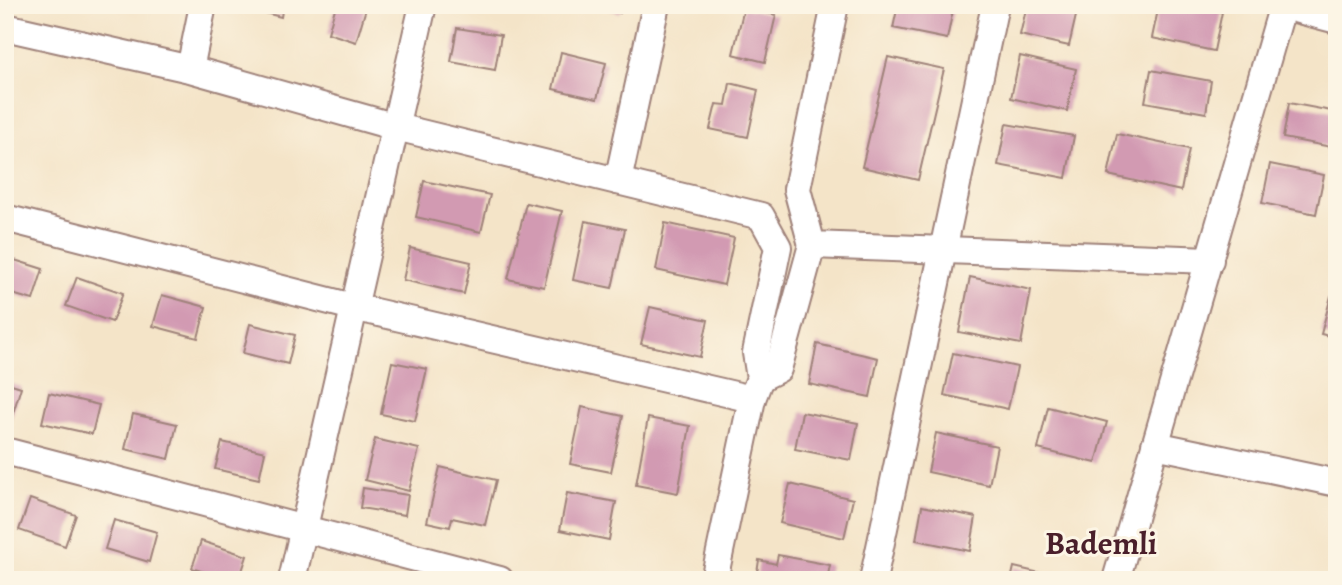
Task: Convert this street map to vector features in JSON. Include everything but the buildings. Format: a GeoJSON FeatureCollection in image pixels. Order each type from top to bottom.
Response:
{"type":"FeatureCollection","features":[{"type":"Feature","properties":{"kind":"street"},"geometry":{"type":"LineString","coordinates":[[190,69],[203,5]]}},
{"type":"Feature","properties":{"kind":"street"},"geometry":{"type":"LineString","coordinates":[[292,580],[423,5]]}},
{"type":"Feature","properties":{"kind":"street"},"geometry":{"type":"LineString","coordinates":[[618,181],[656,5]]}},
{"type":"Feature","properties":{"kind":"street"},"geometry":{"type":"LineString","coordinates":[[756,389],[778,369],[812,246],[797,189],[835,5]]}},
{"type":"Feature","properties":{"kind":"street"},"geometry":{"type":"LineString","coordinates":[[873,580],[945,251],[995,5]]}},
{"type":"Feature","properties":{"kind":"street"},"geometry":{"type":"LineString","coordinates":[[1116,580],[1283,6],[1337,20]]}},
{"type":"Feature","properties":{"kind":"street"},"geometry":{"type":"LineString","coordinates":[[5,27],[190,69],[396,127],[761,216],[778,247],[756,352],[756,389],[714,580]]}},
{"type":"Feature","properties":{"kind":"street"},"geometry":{"type":"LineString","coordinates":[[5,218],[353,307],[756,389]]}},
{"type":"Feature","properties":{"kind":"street"},"geometry":{"type":"LineString","coordinates":[[812,246],[1210,260]]}},
{"type":"Feature","properties":{"kind":"street"},"geometry":{"type":"LineString","coordinates":[[1154,444],[1337,483]]}},
{"type":"Feature","properties":{"kind":"street"},"geometry":{"type":"LineString","coordinates":[[5,451],[500,580]]}},
{"type":"Feature","properties":{"kind":"district","name":"Bademli"},"geometry":{"type":"Point","coordinates":[1101,543]}}]}
